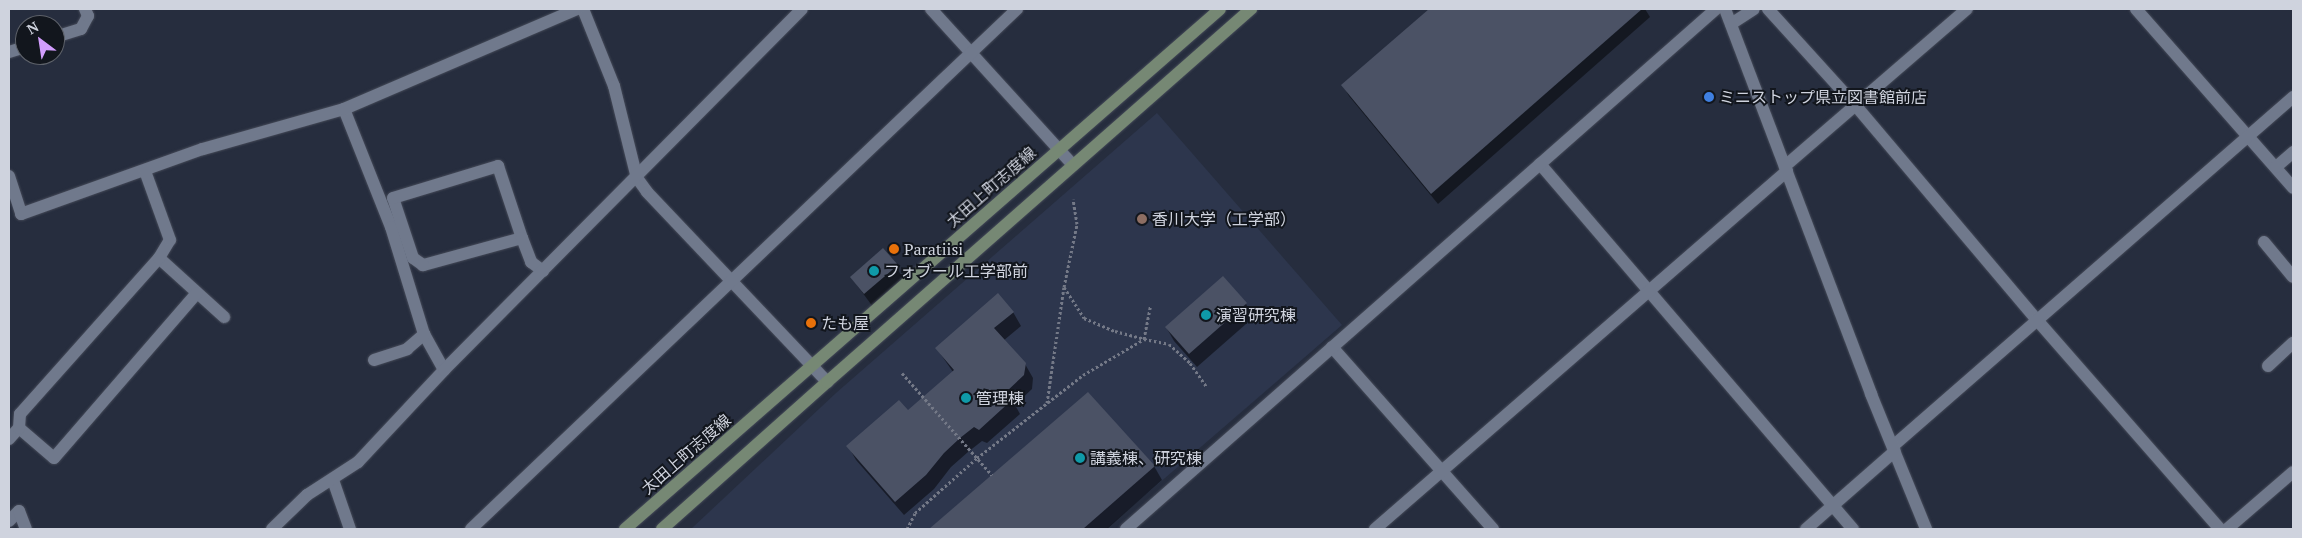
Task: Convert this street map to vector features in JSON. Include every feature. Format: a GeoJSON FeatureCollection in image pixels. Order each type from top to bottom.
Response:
{"type":"FeatureCollection","features":[{"type":"Feature","properties":{"kind":"main road","name":"太田上町志度線"},"geometry":{"type":"LineString","coordinates":[[626,529],[1220,9]]}},
{"type":"Feature","properties":{"kind":"main road"},"geometry":{"type":"LineString","coordinates":[[662,529],[826,382],[1251,9]]}},
{"type":"Feature","properties":{"kind":"street"},"geometry":{"type":"LineString","coordinates":[[65,34],[81,29],[88,16],[85,9]]}},
{"type":"Feature","properties":{"kind":"street"},"geometry":{"type":"LineString","coordinates":[[9,176],[21,214],[203,149],[344,109],[577,9]]}},
{"type":"Feature","properties":{"kind":"street"},"geometry":{"type":"LineString","coordinates":[[583,9],[614,86],[637,178],[647,192],[826,382]]}},
{"type":"Feature","properties":{"kind":"street"},"geometry":{"type":"LineString","coordinates":[[272,529],[307,496],[358,462],[444,370],[637,178],[802,9]]}},
{"type":"Feature","properties":{"kind":"street"},"geometry":{"type":"LineString","coordinates":[[931,9],[1073,165]]}},
{"type":"Feature","properties":{"kind":"street"},"geometry":{"type":"LineString","coordinates":[[471,529],[1017,9]]}},
{"type":"Feature","properties":{"kind":"street"},"geometry":{"type":"LineString","coordinates":[[1126,529],[1716,9]]}},
{"type":"Feature","properties":{"kind":"street"},"geometry":{"type":"LineString","coordinates":[[1725,9],[1926,529]]}},
{"type":"Feature","properties":{"kind":"street"},"geometry":{"type":"LineString","coordinates":[[1731,24],[1754,9]]}},
{"type":"Feature","properties":{"kind":"street"},"geometry":{"type":"LineString","coordinates":[[1768,9],[1856,106],[2037,320],[2220,529]]}},
{"type":"Feature","properties":{"kind":"street"},"geometry":{"type":"LineString","coordinates":[[1375,529],[1967,9]]}},
{"type":"Feature","properties":{"kind":"street"},"geometry":{"type":"LineString","coordinates":[[2136,9],[2293,188]]}},
{"type":"Feature","properties":{"kind":"street"},"geometry":{"type":"LineString","coordinates":[[1806,529],[2037,320],[2293,97]]}},
{"type":"Feature","properties":{"kind":"street"},"geometry":{"type":"LineString","coordinates":[[344,109],[392,227],[424,334],[444,370]]}},
{"type":"Feature","properties":{"kind":"street"},"geometry":{"type":"LineString","coordinates":[[2276,168],[2293,152]]}},
{"type":"Feature","properties":{"kind":"street"},"geometry":{"type":"LineString","coordinates":[[1540,164],[1853,529]]}},
{"type":"Feature","properties":{"kind":"street"},"geometry":{"type":"LineString","coordinates":[[522,238],[423,265],[413,258],[393,198],[498,166],[531,262],[543,272]]}},
{"type":"Feature","properties":{"kind":"street"},"geometry":{"type":"LineString","coordinates":[[9,439],[19,428],[20,414],[158,258],[170,240],[145,171]]}},
{"type":"Feature","properties":{"kind":"street"},"geometry":{"type":"LineString","coordinates":[[2264,242],[2293,277]]}},
{"type":"Feature","properties":{"kind":"street"},"geometry":{"type":"LineString","coordinates":[[158,258],[224,317]]}},
{"type":"Feature","properties":{"kind":"street"},"geometry":{"type":"LineString","coordinates":[[19,428],[54,458],[197,293]]}},
{"type":"Feature","properties":{"kind":"street"},"geometry":{"type":"LineString","coordinates":[[374,360],[407,350],[424,334]]}},
{"type":"Feature","properties":{"kind":"street"},"geometry":{"type":"LineString","coordinates":[[2268,366],[2293,343]]}},
{"type":"Feature","properties":{"kind":"street"},"geometry":{"type":"LineString","coordinates":[[1332,348],[1493,529]]}},
{"type":"Feature","properties":{"kind":"street"},"geometry":{"type":"LineString","coordinates":[[2227,529],[2293,472]]}},
{"type":"Feature","properties":{"kind":"street"},"geometry":{"type":"LineString","coordinates":[[333,480],[350,529]]}},
{"type":"Feature","properties":{"kind":"street"},"geometry":{"type":"LineString","coordinates":[[9,521],[19,511],[26,529]]}},
{"type":"Feature","properties":{"kind":"path"},"geometry":{"type":"LineString","coordinates":[[1046,404],[1064,287],[1077,224],[1073,198]]}},
{"type":"Feature","properties":{"kind":"path"},"geometry":{"type":"LineString","coordinates":[[1064,287],[1084,318],[1115,331],[1169,344],[1190,363],[1206,386]]}},
{"type":"Feature","properties":{"kind":"path"},"geometry":{"type":"LineString","coordinates":[[907,529],[915,513],[977,458],[1083,375],[1144,339],[1150,307]]}},
{"type":"Feature","properties":{"kind":"path"},"geometry":{"type":"LineString","coordinates":[[902,373],[992,475]]}},
{"type":"Feature","properties":{"kind":"shaded area","name":"香川大学（工学部）"},"geometry":{"type":"Polygon","coordinates":[[[1157,113],[1342,325],[1106,529],[691,529],[836,393],[1157,113]]]}},
{"type":"Feature","properties":{"kind":"building"},"geometry":{"type":"Polygon","coordinates":[[[1429,9],[1642,9],[1431,194],[1341,85],[1429,9]]]}},
{"type":"Feature","properties":{"kind":"building","name":"フォブール工学部前"},"geometry":{"type":"Polygon","coordinates":[[[883,248],[898,265],[864,294],[850,277],[883,248]]]}},
{"type":"Feature","properties":{"kind":"building","name":"演習研究棟"},"geometry":{"type":"Polygon","coordinates":[[[1223,276],[1247,303],[1189,354],[1165,327],[1223,276]]]}},
{"type":"Feature","properties":{"kind":"building","name":"管理棟"},"geometry":{"type":"Polygon","coordinates":[[[998,293],[1014,312],[994,328],[1026,363],[1024,375],[1006,392],[1013,399],[979,430],[974,427],[960,438],[944,453],[926,475],[895,502],[846,446],[899,400],[908,410],[954,370],[935,348],[998,293]]]}},
{"type":"Feature","properties":{"kind":"building","name":"講義棟、研究棟"},"geometry":{"type":"Polygon","coordinates":[[[1088,392],[1155,466],[1083,529],[929,529],[1088,392]]]}},
{"type":"Feature","properties":{"kind":"place","name":"ミニストップ県立図書館前店"},"geometry":{"type":"Point","coordinates":[1709,97]}},
{"type":"Feature","properties":{"kind":"place","name":"香川大学（工学部）"},"geometry":{"type":"Point","coordinates":[1142,219]}},
{"type":"Feature","properties":{"kind":"place","name":"Paratiisi"},"geometry":{"type":"Point","coordinates":[894,249]}},
{"type":"Feature","properties":{"kind":"place","name":"フォブール工学部前"},"geometry":{"type":"Point","coordinates":[874,271]}},
{"type":"Feature","properties":{"kind":"place","name":"演習研究棟"},"geometry":{"type":"Point","coordinates":[1206,315]}},
{"type":"Feature","properties":{"kind":"place","name":"たも屋"},"geometry":{"type":"Point","coordinates":[811,323]}},
{"type":"Feature","properties":{"kind":"place","name":"管理棟"},"geometry":{"type":"Point","coordinates":[966,398]}},
{"type":"Feature","properties":{"kind":"place","name":"講義棟、研究棟"},"geometry":{"type":"Point","coordinates":[1080,458]}}]}
